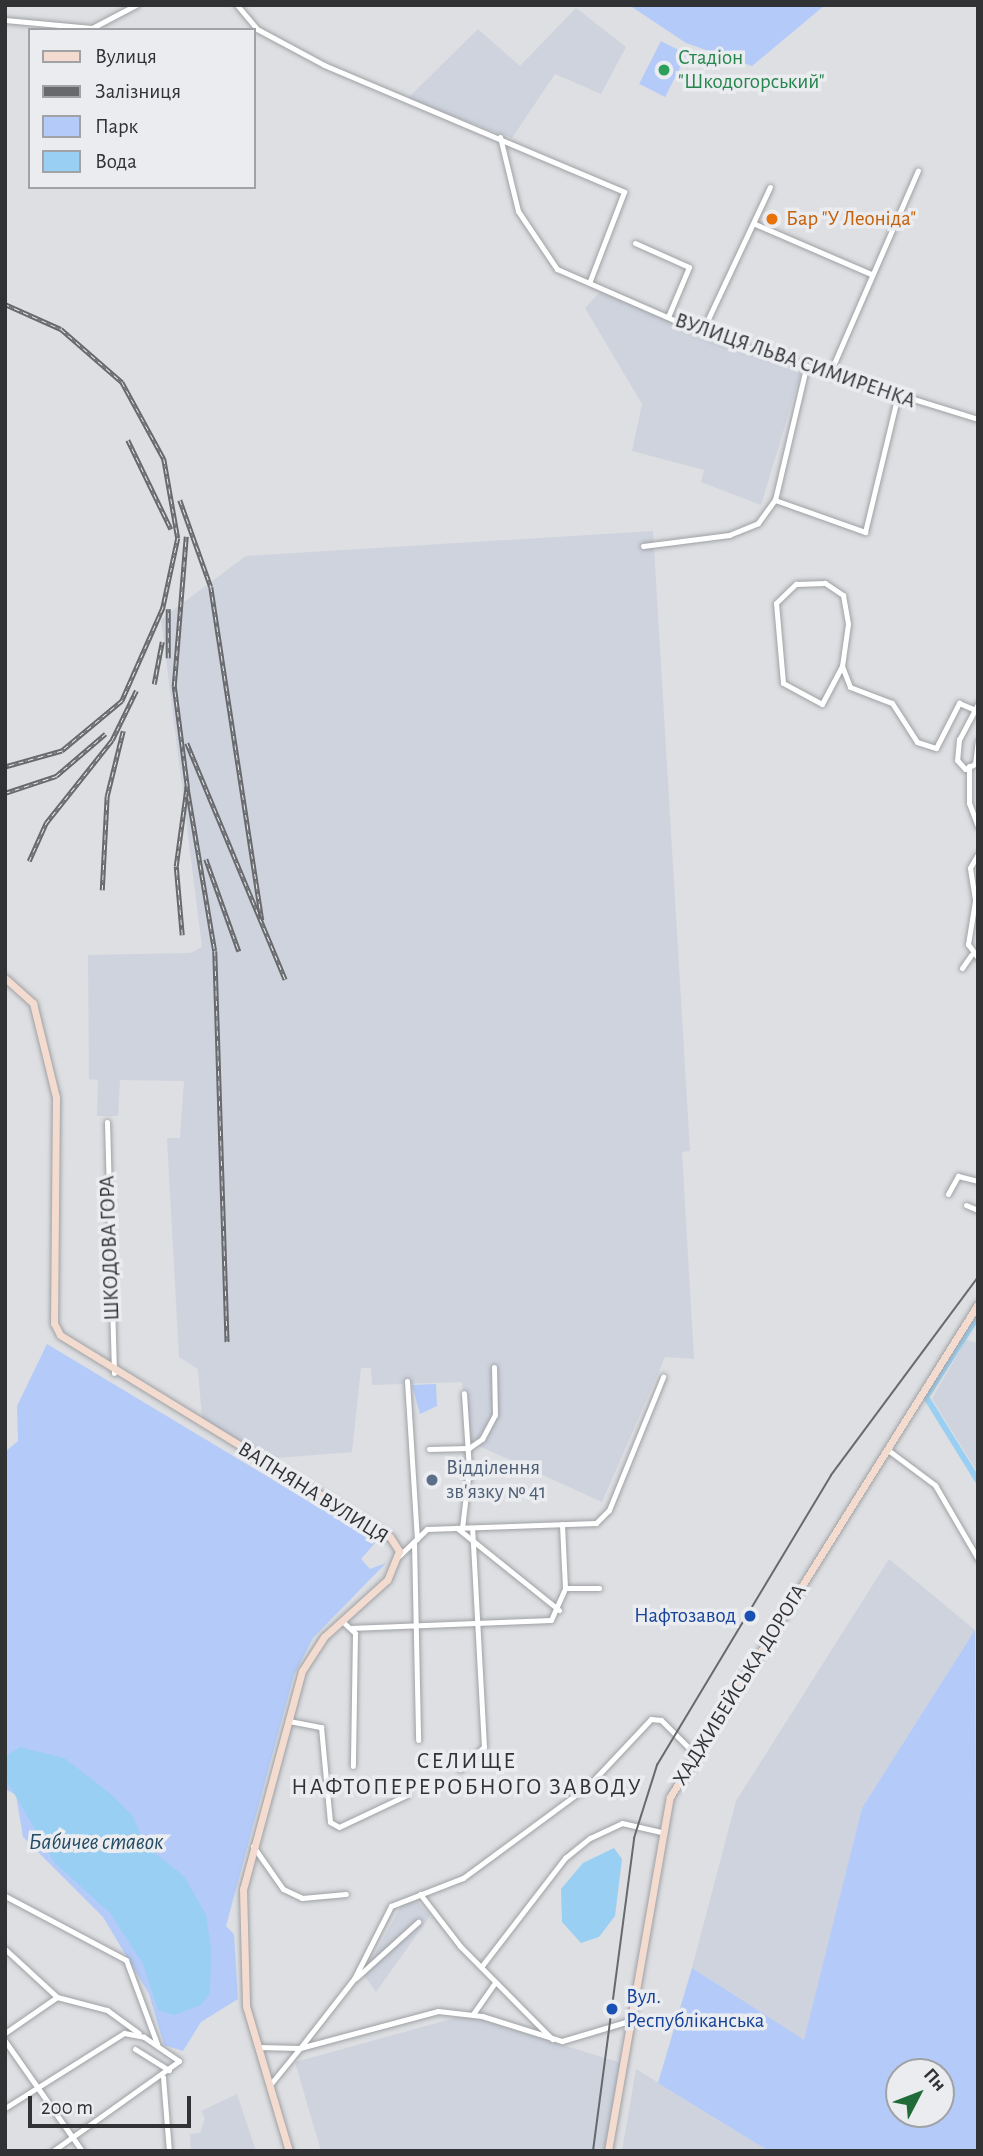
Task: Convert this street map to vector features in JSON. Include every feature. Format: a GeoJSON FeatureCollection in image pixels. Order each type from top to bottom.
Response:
{"type":"FeatureCollection","features":[{"type":"Feature","properties":{"kind":"street"},"geometry":{"type":"LineString","coordinates":[[94,28],[136,5]]}},
{"type":"Feature","properties":{"kind":"street"},"geometry":{"type":"LineString","coordinates":[[237,5],[257,29],[337,70],[456,118],[624,192],[589,283]]}},
{"type":"Feature","properties":{"kind":"street"},"geometry":{"type":"LineString","coordinates":[[5,20],[82,28]]}},
{"type":"Feature","properties":{"kind":"street","name":"ВУЛИЦЯ ЛЬВА СИМИРЕНКА"},"geometry":{"type":"LineString","coordinates":[[500,137],[530,234],[558,269],[702,332],[897,399],[978,419]]}},
{"type":"Feature","properties":{"kind":"street"},"geometry":{"type":"LineString","coordinates":[[829,375],[870,274],[918,170]]}},
{"type":"Feature","properties":{"kind":"street"},"geometry":{"type":"LineString","coordinates":[[702,332],[755,224],[770,187]]}},
{"type":"Feature","properties":{"kind":"street"},"geometry":{"type":"LineString","coordinates":[[755,224],[870,274]]}},
{"type":"Feature","properties":{"kind":"street"},"geometry":{"type":"LineString","coordinates":[[635,243],[689,267],[668,317]]}},
{"type":"Feature","properties":{"kind":"street"},"geometry":{"type":"LineString","coordinates":[[643,546],[729,535],[758,523],[775,500],[806,368]]}},
{"type":"Feature","properties":{"kind":"street"},"geometry":{"type":"LineString","coordinates":[[775,500],[865,532],[897,399]]}},
{"type":"Feature","properties":{"kind":"street"},"geometry":{"type":"LineString","coordinates":[[842,667],[822,704],[783,683],[776,603],[796,584],[825,583],[843,596],[848,624],[842,667],[850,687],[892,703],[918,742],[936,748],[959,703],[975,706],[959,739],[957,760],[969,766]]}},
{"type":"Feature","properties":{"kind":"street"},"geometry":{"type":"LineString","coordinates":[[978,741],[969,766],[969,803],[978,826]]}},
{"type":"Feature","properties":{"kind":"street"},"geometry":{"type":"LineString","coordinates":[[962,968],[975,956],[970,868],[978,854]]}},
{"type":"Feature","properties":{"kind":"street","name":"ВАПНЯНА ВУЛИЦЯ"},"geometry":{"type":"LineString","coordinates":[[5,978],[33,1003],[56,1097],[54,1323],[114,1373],[390,1536],[399,1556],[387,1580],[342,1621],[302,1671],[253,1846],[240,1925],[246,2006],[289,2151]]}},
{"type":"Feature","properties":{"kind":"street","name":"ШКОДОВА ГОРА"},"geometry":{"type":"LineString","coordinates":[[107,1122],[114,1373]]}},
{"type":"Feature","properties":{"kind":"street"},"geometry":{"type":"LineString","coordinates":[[948,1194],[958,1176],[978,1181]]}},
{"type":"Feature","properties":{"kind":"street"},"geometry":{"type":"LineString","coordinates":[[966,1205],[978,1210]]}},
{"type":"Feature","properties":{"kind":"street","name":"ХАДЖИБЕЙСЬКА ДОРОГА"},"geometry":{"type":"LineString","coordinates":[[608,2151],[661,1832],[670,1797],[978,1304]]}},
{"type":"Feature","properties":{"kind":"street"},"geometry":{"type":"LineString","coordinates":[[429,1450],[469,1448],[492,1426],[494,1367]]}},
{"type":"Feature","properties":{"kind":"street"},"geometry":{"type":"LineString","coordinates":[[399,1556],[427,1529],[596,1522],[609,1510],[663,1377]]}},
{"type":"Feature","properties":{"kind":"street"},"geometry":{"type":"LineString","coordinates":[[407,1381],[415,1541],[418,1741]]}},
{"type":"Feature","properties":{"kind":"street"},"geometry":{"type":"LineString","coordinates":[[464,1393],[469,1448],[459,1528],[474,1545],[559,1610]]}},
{"type":"Feature","properties":{"kind":"street"},"geometry":{"type":"LineString","coordinates":[[888,1450],[935,1485],[978,1559]]}},
{"type":"Feature","properties":{"kind":"street"},"geometry":{"type":"LineString","coordinates":[[342,1621],[350,1628],[551,1620],[559,1610],[565,1588],[562,1524]]}},
{"type":"Feature","properties":{"kind":"street"},"geometry":{"type":"LineString","coordinates":[[460,1769],[484,1747],[472,1528]]}},
{"type":"Feature","properties":{"kind":"street"},"geometry":{"type":"LineString","coordinates":[[565,1588],[599,1588]]}},
{"type":"Feature","properties":{"kind":"street"},"geometry":{"type":"LineString","coordinates":[[350,1628],[353,1766]]}},
{"type":"Feature","properties":{"kind":"street"},"geometry":{"type":"LineString","coordinates":[[354,1979],[391,1906],[463,1878],[589,1786],[651,1719],[661,1720],[695,1754]]}},
{"type":"Feature","properties":{"kind":"street"},"geometry":{"type":"LineString","coordinates":[[289,1721],[321,1727],[330,1822],[339,1827],[407,1795]]}},
{"type":"Feature","properties":{"kind":"street"},"geometry":{"type":"LineString","coordinates":[[481,1967],[565,1858],[590,1838],[622,1823],[661,1832]]}},
{"type":"Feature","properties":{"kind":"street"},"geometry":{"type":"LineString","coordinates":[[253,1846],[284,1889],[302,1898],[346,1894]]}},
{"type":"Feature","properties":{"kind":"street"},"geometry":{"type":"LineString","coordinates":[[420,1894],[495,1983],[552,2039]]}},
{"type":"Feature","properties":{"kind":"street"},"geometry":{"type":"LineString","coordinates":[[5,1896],[126,1960],[157,2044]]}},
{"type":"Feature","properties":{"kind":"street"},"geometry":{"type":"LineString","coordinates":[[269,2086],[354,1979],[418,1922]]}},
{"type":"Feature","properties":{"kind":"street"},"geometry":{"type":"LineString","coordinates":[[7,1954],[57,1997],[107,2010],[179,2061],[163,2077],[53,2151]]}},
{"type":"Feature","properties":{"kind":"street"},"geometry":{"type":"LineString","coordinates":[[473,2014],[495,1983]]}},
{"type":"Feature","properties":{"kind":"street"},"geometry":{"type":"LineString","coordinates":[[5,2033],[57,1997]]}},
{"type":"Feature","properties":{"kind":"street"},"geometry":{"type":"LineString","coordinates":[[258,2047],[300,2048],[438,2011],[473,2014],[552,2039],[568,2041],[606,2023],[629,2021]]}},
{"type":"Feature","properties":{"kind":"street"},"geometry":{"type":"LineString","coordinates":[[5,2108],[111,2038],[142,2035]]}},
{"type":"Feature","properties":{"kind":"street"},"geometry":{"type":"LineString","coordinates":[[5,2041],[82,2151]]}},
{"type":"Feature","properties":{"kind":"street"},"geometry":{"type":"LineString","coordinates":[[135,2049],[169,2070]]}},
{"type":"Feature","properties":{"kind":"street"},"geometry":{"type":"LineString","coordinates":[[163,2077],[169,2151]]}},
{"type":"Feature","properties":{"kind":"shaded area"},"geometry":{"type":"Polygon","coordinates":[[[576,8],[626,47],[601,94],[555,74],[512,138],[407,99],[478,29],[520,66],[576,8]]]}},
{"type":"Feature","properties":{"kind":"shaded area"},"geometry":{"type":"Polygon","coordinates":[[[600,292],[802,369],[761,505],[701,482],[704,470],[632,451],[642,404],[585,308],[600,292]]]}},
{"type":"Feature","properties":{"kind":"shaded area"},"geometry":{"type":"Polygon","coordinates":[[[653,531],[690,1151],[682,1152],[694,1359],[665,1357],[602,1502],[468,1441],[462,1382],[372,1385],[371,1368],[361,1368],[352,1452],[265,1459],[202,1418],[198,1369],[179,1357],[167,1138],[180,1138],[184,1081],[120,1080],[118,1116],[97,1116],[98,1080],[89,1079],[88,955],[190,953],[202,947],[161,619],[246,556],[653,531]]]}},
{"type":"Feature","properties":{"kind":"shaded area"},"geometry":{"type":"Polygon","coordinates":[[[966,1340],[978,1343],[978,1473],[932,1399],[966,1340]]]}},
{"type":"Feature","properties":{"kind":"shaded area"},"geometry":{"type":"Polygon","coordinates":[[[889,1559],[975,1630],[862,1808],[805,2042],[692,1968],[736,1801],[889,1559]]]}},
{"type":"Feature","properties":{"kind":"shaded area"},"geometry":{"type":"Polygon","coordinates":[[[417,1901],[430,1916],[376,1992],[364,1975],[403,1902],[417,1901]]]}},
{"type":"Feature","properties":{"kind":"shaded area"},"geometry":{"type":"Polygon","coordinates":[[[466,2015],[621,2063],[607,2151],[321,2151],[295,2062],[466,2015]]]}},
{"type":"Feature","properties":{"kind":"shaded area"},"geometry":{"type":"Polygon","coordinates":[[[636,2069],[769,2151],[622,2151],[636,2069]]]}},
{"type":"Feature","properties":{"kind":"shaded area"},"geometry":{"type":"Polygon","coordinates":[[[237,2094],[256,2151],[191,2151],[190,2134],[200,2133],[205,2118],[201,2111],[237,2094]]]}},
{"type":"Feature","properties":{"kind":"green space"},"geometry":{"type":"Polygon","coordinates":[[[629,5],[825,5],[752,66],[686,43],[629,5]]]}},
{"type":"Feature","properties":{"kind":"green space","name":"Стадіон \"Шкодогорський\""},"geometry":{"type":"Polygon","coordinates":[[[661,41],[687,54],[665,97],[639,84],[661,41]]]}},
{"type":"Feature","properties":{"kind":"green space"},"geometry":{"type":"Polygon","coordinates":[[[47,1344],[376,1542],[361,1559],[370,1569],[386,1563],[313,1638],[294,1675],[226,1926],[234,1934],[238,1999],[201,2022],[183,2051],[164,2045],[149,1994],[103,1917],[23,1837],[16,1795],[5,1789],[5,1452],[18,1441],[17,1406],[47,1344]]]}},
{"type":"Feature","properties":{"kind":"green space"},"geometry":{"type":"Polygon","coordinates":[[[436,1384],[437,1406],[420,1414],[412,1385],[436,1384]]]}},
{"type":"Feature","properties":{"kind":"green space"},"geometry":{"type":"Polygon","coordinates":[[[975,1630],[978,2151],[769,2151],[658,2083],[692,1968],[804,2040],[862,1808],[975,1630]]]}},
{"type":"Feature","properties":{"kind":"water","name":"Бабичев ставок"},"geometry":{"type":"Polygon","coordinates":[[[20,1747],[64,1758],[107,1791],[132,1815],[146,1846],[184,1876],[206,1915],[211,1948],[210,1993],[201,2005],[174,2015],[158,2010],[143,1964],[110,1913],[54,1862],[5,1778],[5,1757],[20,1747]]]}},
{"type":"Feature","properties":{"kind":"water"},"geometry":{"type":"Polygon","coordinates":[[[614,1848],[622,1859],[615,1916],[599,1937],[581,1943],[562,1922],[561,1889],[583,1863],[614,1848]]]}},
{"type":"Feature","properties":{"kind":"waterway"},"geometry":{"type":"LineString","coordinates":[[978,1316],[926,1397],[978,1481]]}},
{"type":"Feature","properties":{"kind":"tram line"},"geometry":{"type":"LineString","coordinates":[[593,2151],[634,1838],[657,1765],[831,1475],[978,1277]]}},
{"type":"Feature","properties":{"kind":"railway"},"geometry":{"type":"LineString","coordinates":[[5,304],[61,329],[122,382],[164,459],[178,538],[163,608],[122,701],[62,751],[5,767]]}},
{"type":"Feature","properties":{"kind":"railway"},"geometry":{"type":"LineString","coordinates":[[128,440],[171,529]]}},
{"type":"Feature","properties":{"kind":"railway"},"geometry":{"type":"LineString","coordinates":[[180,500],[211,587],[262,920]]}},
{"type":"Feature","properties":{"kind":"railway"},"geometry":{"type":"LineString","coordinates":[[182,935],[176,866],[187,786],[174,686],[186,536]]}},
{"type":"Feature","properties":{"kind":"railway"},"geometry":{"type":"LineString","coordinates":[[168,609],[168,658]]}},
{"type":"Feature","properties":{"kind":"railway"},"geometry":{"type":"LineString","coordinates":[[154,684],[162,642]]}},
{"type":"Feature","properties":{"kind":"railway"},"geometry":{"type":"LineString","coordinates":[[29,861],[46,823],[112,740],[136,691]]}},
{"type":"Feature","properties":{"kind":"railway"},"geometry":{"type":"LineString","coordinates":[[102,890],[107,796],[123,731]]}},
{"type":"Feature","properties":{"kind":"railway"},"geometry":{"type":"LineString","coordinates":[[5,793],[56,776],[105,734]]}},
{"type":"Feature","properties":{"kind":"railway"},"geometry":{"type":"LineString","coordinates":[[187,743],[285,979]]}},
{"type":"Feature","properties":{"kind":"railway"},"geometry":{"type":"LineString","coordinates":[[187,786],[215,951],[227,1342]]}},
{"type":"Feature","properties":{"kind":"railway"},"geometry":{"type":"LineString","coordinates":[[206,859],[239,951]]}},
{"type":"Feature","properties":{"kind":"place","name":"Стадіон \"Шкодогорський\""},"geometry":{"type":"Point","coordinates":[664,70]}},
{"type":"Feature","properties":{"kind":"place","name":"Бар \"У Леоніда\""},"geometry":{"type":"Point","coordinates":[772,219]}},
{"type":"Feature","properties":{"kind":"place","name":"Відділення зв'язку № 41"},"geometry":{"type":"Point","coordinates":[432,1480]}},
{"type":"Feature","properties":{"kind":"place","name":"Нафтозавод"},"geometry":{"type":"Point","coordinates":[750,1616]}},
{"type":"Feature","properties":{"kind":"place","name":"Вул. Республіканська"},"geometry":{"type":"Point","coordinates":[612,2009]}},
{"type":"Feature","properties":{"kind":"district","name":"СЕЛИЩЕ НАФТОПЕРЕРОБНОГО ЗАВОДУ"},"geometry":{"type":"Point","coordinates":[467,1775]}}]}
